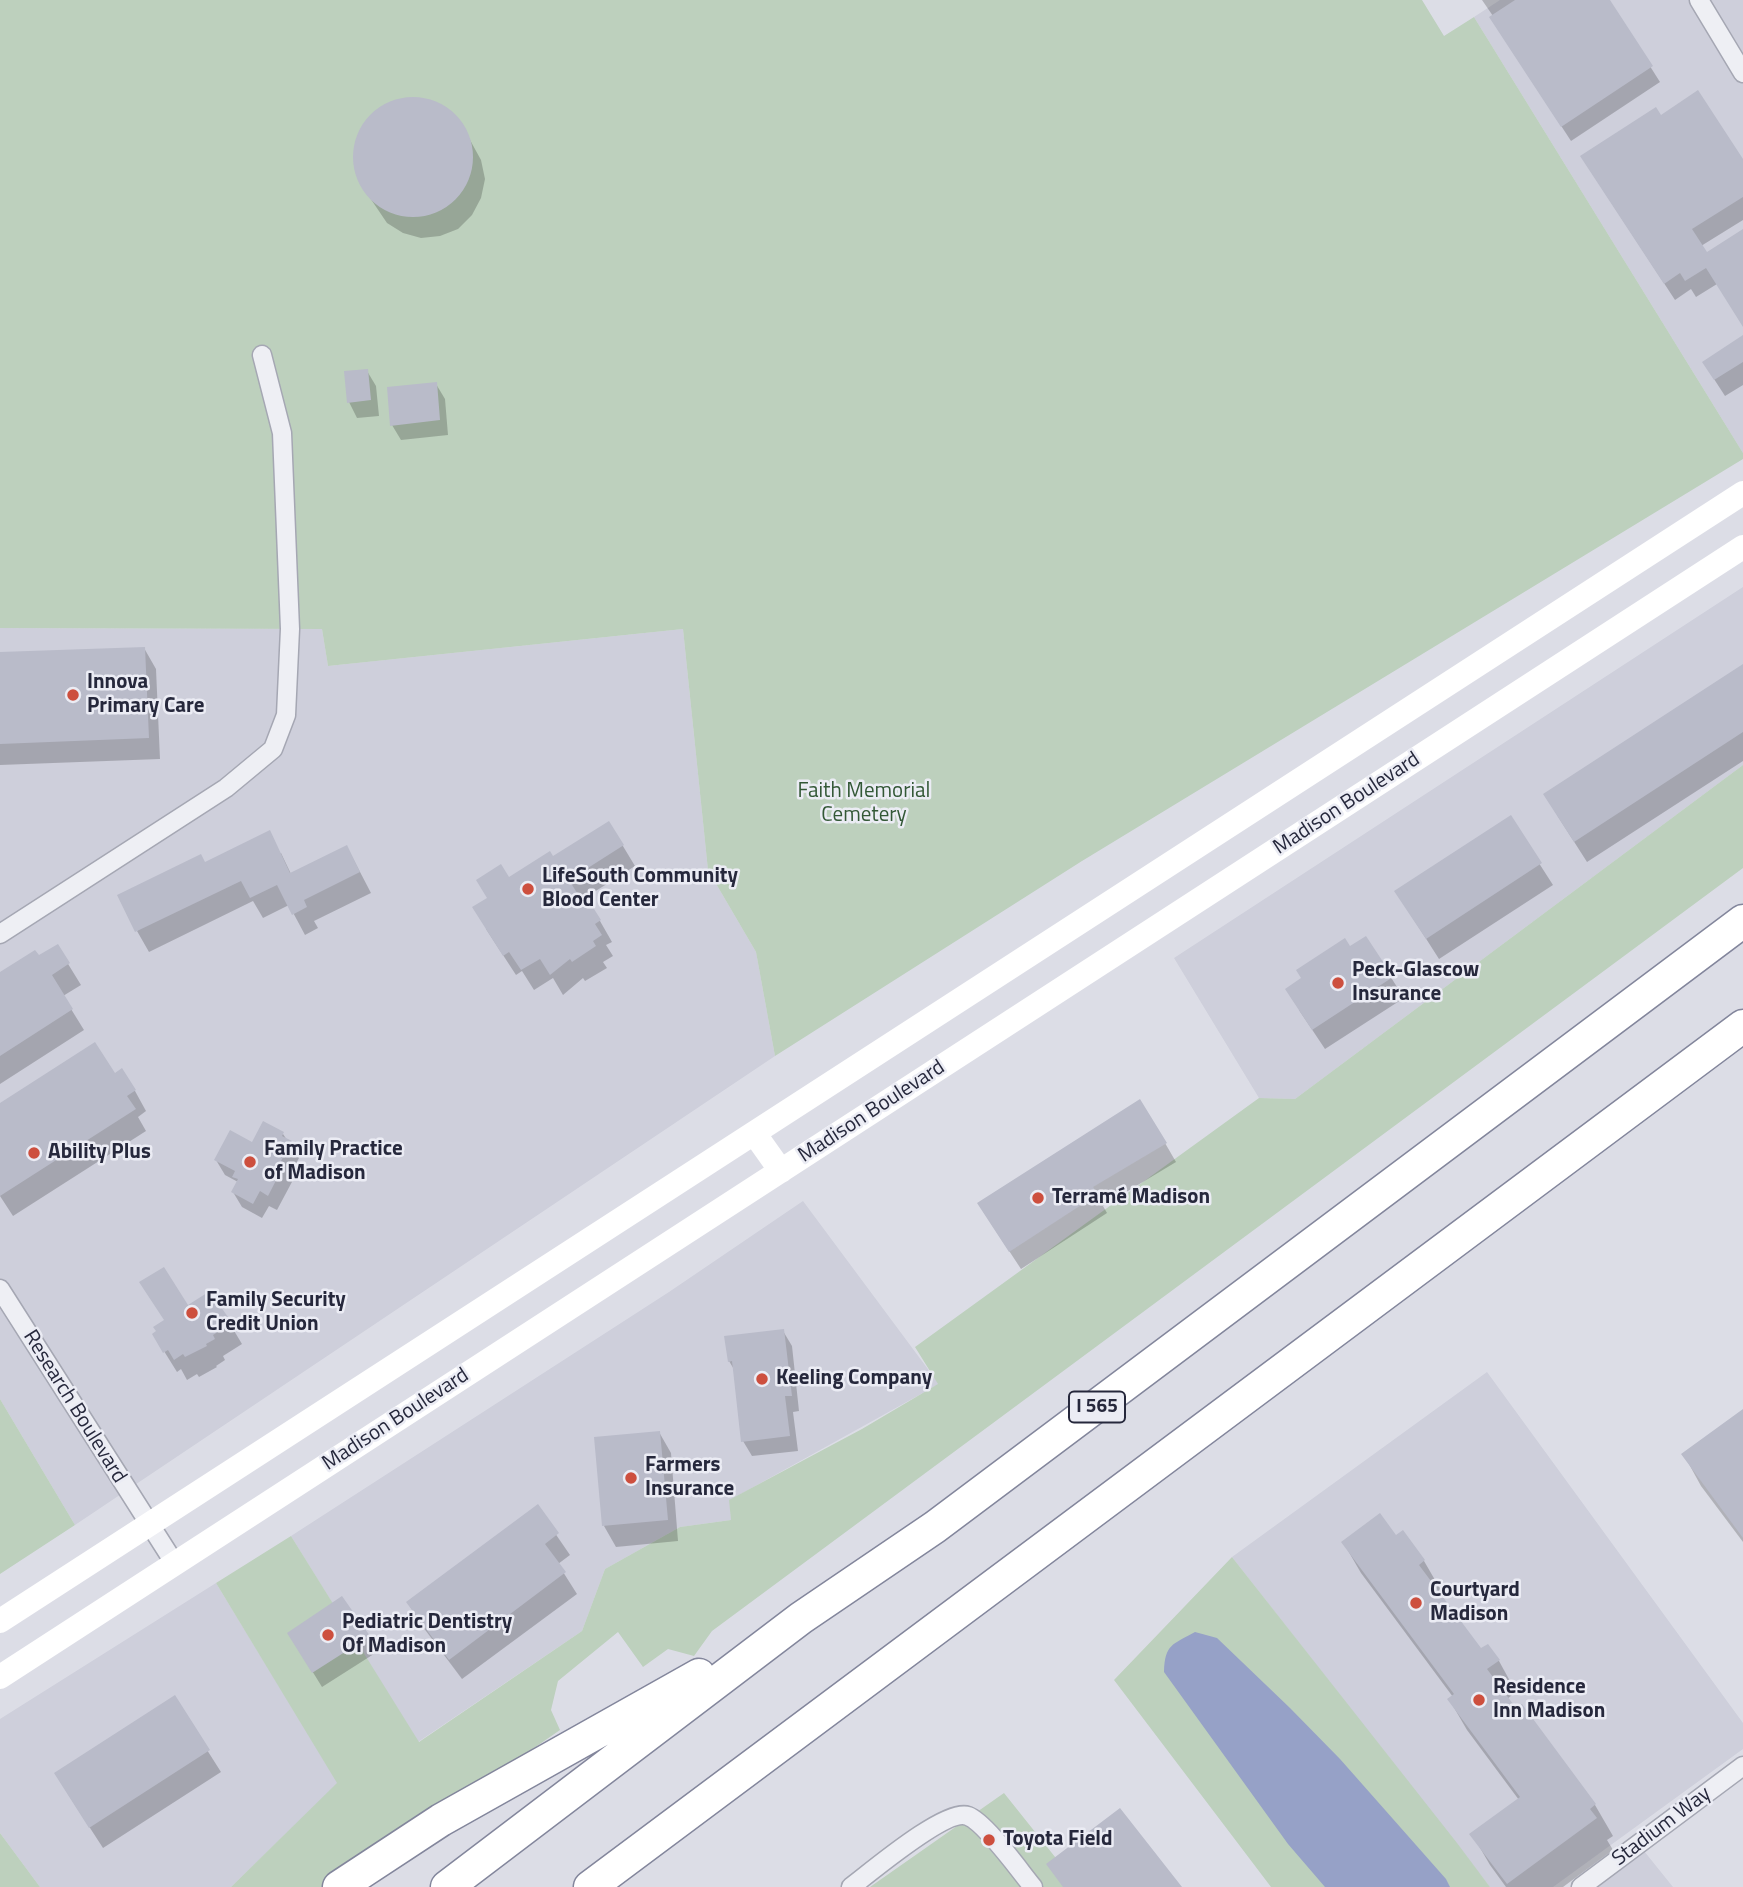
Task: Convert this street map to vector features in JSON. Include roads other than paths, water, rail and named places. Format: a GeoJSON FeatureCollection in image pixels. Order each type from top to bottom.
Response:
{"type":"FeatureCollection","features":[{"type":"Feature","properties":{"kind":"highway","name":"I 565"},"geometry":{"type":"LineString","coordinates":[[447,1887],[801,1618],[935,1527],[1743,921]]}},
{"type":"Feature","properties":{"kind":"highway"},"geometry":{"type":"LineString","coordinates":[[590,1887],[1743,1026]]}},
{"type":"Feature","properties":{"kind":"highway"},"geometry":{"type":"LineString","coordinates":[[339,1887],[441,1820],[801,1618]]}},
{"type":"Feature","properties":{"kind":"highway"},"geometry":{"type":"LineString","coordinates":[[627,1887],[729,1783]]}},
{"type":"Feature","properties":{"kind":"main road"},"geometry":{"type":"LineString","coordinates":[[0,1622],[1743,493]]}},
{"type":"Feature","properties":{"kind":"main road","name":"Madison Boulevard"},"geometry":{"type":"LineString","coordinates":[[0,1677],[1743,547]]}},
{"type":"Feature","properties":{"kind":"main road"},"geometry":{"type":"LineString","coordinates":[[754,1133],[781,1171]]}},
{"type":"Feature","properties":{"kind":"street"},"geometry":{"type":"LineString","coordinates":[[1699,0],[1743,73]]}},
{"type":"Feature","properties":{"kind":"street"},"geometry":{"type":"LineString","coordinates":[[0,934],[226,788],[273,749],[286,715],[290,629],[282,433],[262,355]]}},
{"type":"Feature","properties":{"kind":"street","name":"Research Boulevard"},"geometry":{"type":"LineString","coordinates":[[0,1289],[175,1564]]}},
{"type":"Feature","properties":{"kind":"street","name":"Stadium Way"},"geometry":{"type":"LineString","coordinates":[[1581,1887],[1743,1766]]}},
{"type":"Feature","properties":{"kind":"street"},"geometry":{"type":"LineString","coordinates":[[851,1887],[934,1825],[956,1815],[967,1815],[981,1825],[1033,1887]]}},
{"type":"Feature","properties":{"kind":"water"},"geometry":{"type":"Polygon","coordinates":[[[1195,1632],[1217,1638],[1290,1708],[1340,1759],[1446,1879],[1450,1887],[1325,1887],[1288,1844],[1164,1672],[1166,1656],[1171,1646],[1195,1632]]]}},
{"type":"Feature","properties":{"kind":"place","name":"Innova Primary Care"},"geometry":{"type":"Point","coordinates":[73,695]}},
{"type":"Feature","properties":{"kind":"place","name":"LifeSouth Community Blood Center"},"geometry":{"type":"Point","coordinates":[528,889]}},
{"type":"Feature","properties":{"kind":"place","name":"Peck-Glascow Insurance"},"geometry":{"type":"Point","coordinates":[1338,983]}},
{"type":"Feature","properties":{"kind":"place","name":"Ability Plus"},"geometry":{"type":"Point","coordinates":[34,1153]}},
{"type":"Feature","properties":{"kind":"place","name":"Family Practice of Madison"},"geometry":{"type":"Point","coordinates":[250,1162]}},
{"type":"Feature","properties":{"kind":"place","name":"Terramé Madison"},"geometry":{"type":"Point","coordinates":[1038,1198]}},
{"type":"Feature","properties":{"kind":"place","name":"Family Security Credit Union"},"geometry":{"type":"Point","coordinates":[192,1313]}},
{"type":"Feature","properties":{"kind":"place","name":"Keeling Company"},"geometry":{"type":"Point","coordinates":[762,1379]}},
{"type":"Feature","properties":{"kind":"place","name":"Farmers Insurance"},"geometry":{"type":"Point","coordinates":[631,1478]}},
{"type":"Feature","properties":{"kind":"place","name":"Courtyard Madison"},"geometry":{"type":"Point","coordinates":[1416,1603]}},
{"type":"Feature","properties":{"kind":"place","name":"Pediatric Dentistry Of Madison"},"geometry":{"type":"Point","coordinates":[328,1635]}},
{"type":"Feature","properties":{"kind":"place","name":"Residence Inn Madison"},"geometry":{"type":"Point","coordinates":[1479,1700]}},
{"type":"Feature","properties":{"kind":"place","name":"Toyota Field"},"geometry":{"type":"Point","coordinates":[989,1840]}},
{"type":"Feature","properties":{"kind":"park label","name":"Faith Memorial Cemetery"},"geometry":{"type":"Point","coordinates":[864,804]}}]}
